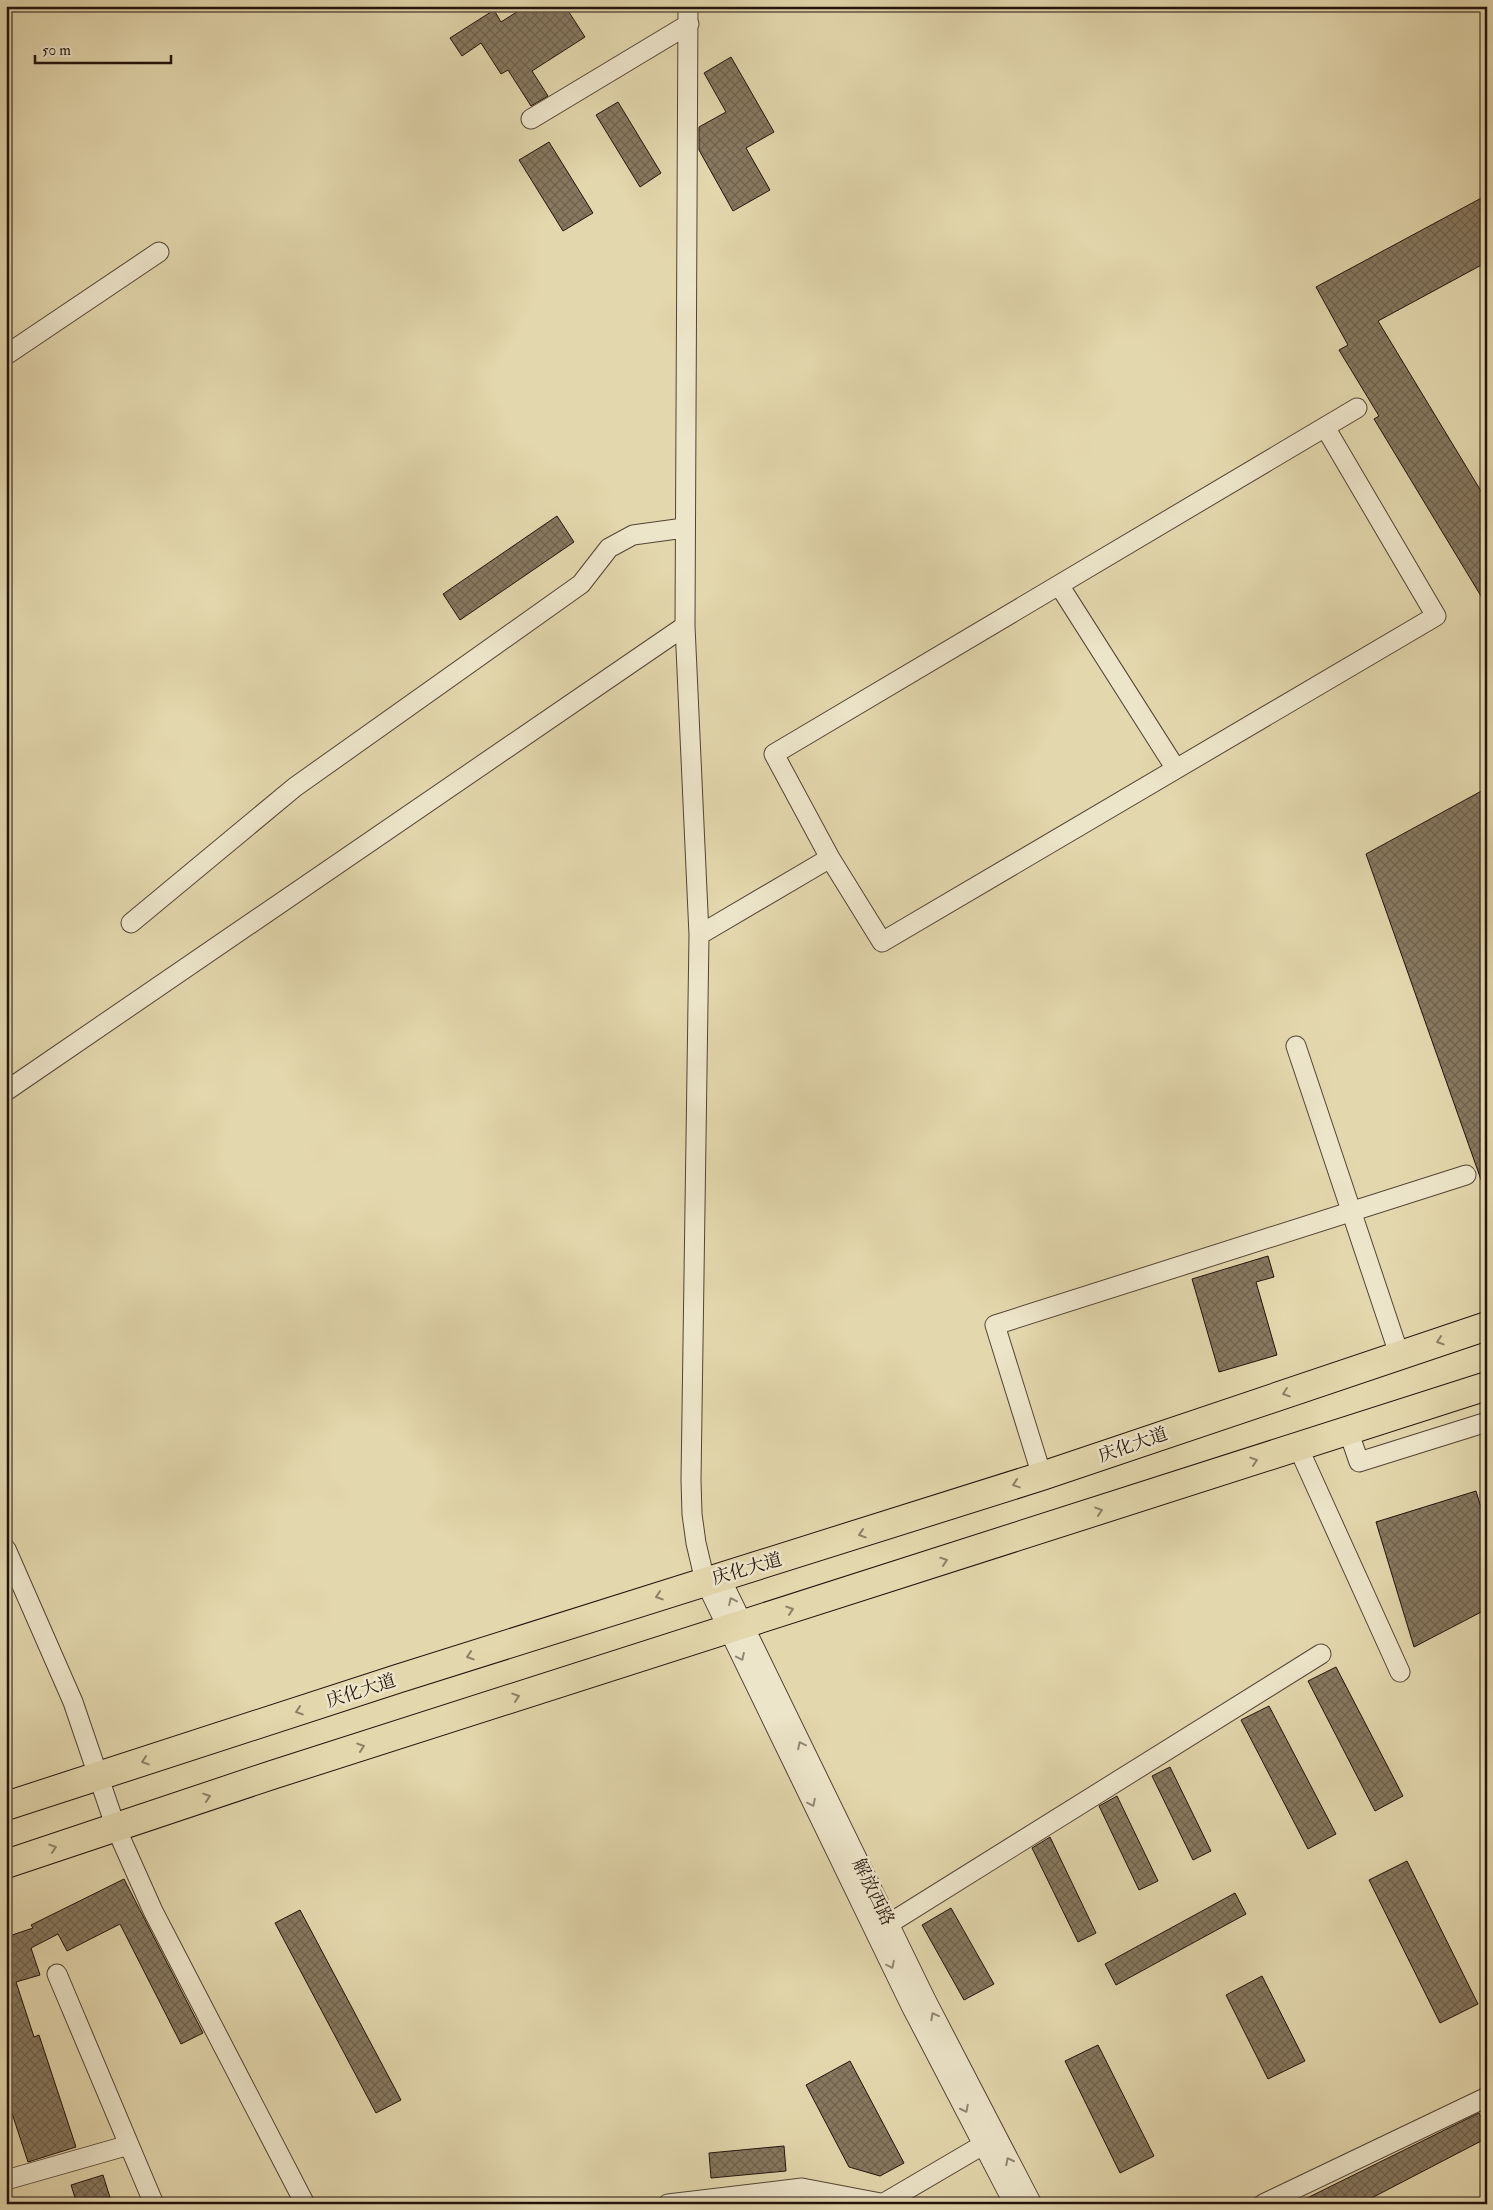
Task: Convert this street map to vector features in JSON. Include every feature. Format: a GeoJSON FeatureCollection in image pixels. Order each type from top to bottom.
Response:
{"type":"FeatureCollection","features":[{"type":"Feature","properties":{"kind":"highway","name":"庆化大道"},"geometry":{"type":"LineString","coordinates":[[6,1806],[713,1579],[787,1558],[1042,1476],[1399,1354],[1487,1326]]}},
{"type":"Feature","properties":{"kind":"highway"},"geometry":{"type":"LineString","coordinates":[[6,1864],[282,1772],[1487,1386]]}},
{"type":"Feature","properties":{"kind":"street"},"geometry":{"type":"LineString","coordinates":[[531,119],[689,15]]}},
{"type":"Feature","properties":{"kind":"street","name":"解放西路"},"geometry":{"type":"LineString","coordinates":[[689,15],[684,528],[685,626],[699,935],[691,1480],[692,1514],[696,1543],[882,1928],[990,2141],[1014,2204]]}},
{"type":"Feature","properties":{"kind":"street"},"geometry":{"type":"LineString","coordinates":[[6,355],[159,252]]}},
{"type":"Feature","properties":{"kind":"street"},"geometry":{"type":"LineString","coordinates":[[1325,427],[1436,616],[882,942],[830,858],[774,754],[1357,408]]}},
{"type":"Feature","properties":{"kind":"street"},"geometry":{"type":"LineString","coordinates":[[131,923],[295,787],[581,584],[609,548],[633,535],[684,528]]}},
{"type":"Feature","properties":{"kind":"street"},"geometry":{"type":"LineString","coordinates":[[1059,585],[1176,769]]}},
{"type":"Feature","properties":{"kind":"street"},"geometry":{"type":"LineString","coordinates":[[6,1091],[685,626]]}},
{"type":"Feature","properties":{"kind":"street"},"geometry":{"type":"LineString","coordinates":[[699,935],[830,858]]}},
{"type":"Feature","properties":{"kind":"street"},"geometry":{"type":"LineString","coordinates":[[1296,1046],[1399,1354]]}},
{"type":"Feature","properties":{"kind":"street"},"geometry":{"type":"LineString","coordinates":[[1042,1476],[995,1325],[1466,1175]]}},
{"type":"Feature","properties":{"kind":"street"},"geometry":{"type":"LineString","coordinates":[[1348,1430],[1359,1462],[1487,1422]]}},
{"type":"Feature","properties":{"kind":"street"},"geometry":{"type":"LineString","coordinates":[[1298,1447],[1400,1672]]}},
{"type":"Feature","properties":{"kind":"street"},"geometry":{"type":"LineString","coordinates":[[8,1556],[73,1702],[116,1828],[153,1911],[305,2204]]}},
{"type":"Feature","properties":{"kind":"street"},"geometry":{"type":"LineString","coordinates":[[882,1928],[1321,1654]]}},
{"type":"Feature","properties":{"kind":"street"},"geometry":{"type":"LineString","coordinates":[[57,1974],[154,2204]]}},
{"type":"Feature","properties":{"kind":"street"},"geometry":{"type":"LineString","coordinates":[[1263,2204],[1487,2097]]}},
{"type":"Feature","properties":{"kind":"street"},"geometry":{"type":"LineString","coordinates":[[668,2204],[802,2188],[885,2204],[990,2141]]}},
{"type":"Feature","properties":{"kind":"street","name":"解放西路"},"geometry":{"type":"LineString","coordinates":[[990,2141],[1032,2204]]}},
{"type":"Feature","properties":{"kind":"street"},"geometry":{"type":"LineString","coordinates":[[6,2180],[129,2145]]}},
{"type":"Feature","properties":{"kind":"building"},"geometry":{"type":"Polygon","coordinates":[[[526,6],[565,6],[585,37],[532,71],[548,96],[531,106],[508,70],[501,74],[481,43],[462,56],[450,38],[494,10],[501,22],[526,6]]]}},
{"type":"Feature","properties":{"kind":"building"},"geometry":{"type":"Polygon","coordinates":[[[731,57],[774,132],[746,148],[770,190],[733,211],[699,150],[699,127],[726,112],[704,73],[731,57]]]}},
{"type":"Feature","properties":{"kind":"building"},"geometry":{"type":"Polygon","coordinates":[[[618,102],[661,173],[640,187],[596,115],[618,102]]]}},
{"type":"Feature","properties":{"kind":"building"},"geometry":{"type":"Polygon","coordinates":[[[549,142],[593,213],[563,231],[519,160],[549,142]]]}},
{"type":"Feature","properties":{"kind":"building"},"geometry":{"type":"Polygon","coordinates":[[[1487,195],[1487,262],[1378,321],[1487,501],[1487,606],[1374,419],[1379,416],[1339,350],[1348,345],[1316,287],[1487,195]]]}},
{"type":"Feature","properties":{"kind":"building"},"geometry":{"type":"Polygon","coordinates":[[[557,516],[574,542],[460,620],[443,594],[557,516]]]}},
{"type":"Feature","properties":{"kind":"building"},"geometry":{"type":"Polygon","coordinates":[[[1487,788],[1487,1191],[1485,1191],[1366,854],[1487,788]]]}},
{"type":"Feature","properties":{"kind":"building"},"geometry":{"type":"Polygon","coordinates":[[[1268,1256],[1274,1277],[1256,1282],[1277,1355],[1219,1372],[1192,1279],[1268,1256]]]}},
{"type":"Feature","properties":{"kind":"building"},"geometry":{"type":"Polygon","coordinates":[[[1476,1491],[1487,1527],[1487,1609],[1414,1647],[1376,1522],[1476,1491]]]}},
{"type":"Feature","properties":{"kind":"building"},"geometry":{"type":"Polygon","coordinates":[[[1336,1667],[1403,1796],[1375,1811],[1308,1681],[1336,1667]]]}},
{"type":"Feature","properties":{"kind":"building"},"geometry":{"type":"Polygon","coordinates":[[[1269,1706],[1336,1834],[1308,1849],[1241,1720],[1269,1706]]]}},
{"type":"Feature","properties":{"kind":"building"},"geometry":{"type":"Polygon","coordinates":[[[1170,1767],[1211,1851],[1193,1860],[1152,1776],[1170,1767]]]}},
{"type":"Feature","properties":{"kind":"building"},"geometry":{"type":"Polygon","coordinates":[[[1117,1796],[1158,1881],[1139,1890],[1099,1806],[1117,1796]]]}},
{"type":"Feature","properties":{"kind":"building"},"geometry":{"type":"Polygon","coordinates":[[[1050,1837],[1096,1933],[1078,1942],[1032,1848],[1050,1837]]]}},
{"type":"Feature","properties":{"kind":"building"},"geometry":{"type":"Polygon","coordinates":[[[1407,1861],[1478,2004],[1440,2023],[1369,1880],[1407,1861]]]}},
{"type":"Feature","properties":{"kind":"building"},"geometry":{"type":"Polygon","coordinates":[[[124,1879],[203,2033],[181,2044],[120,1924],[67,1951],[58,1934],[31,1948],[40,1975],[16,1982],[34,2037],[39,2035],[76,2147],[28,2162],[6,2095],[6,1937],[33,1928],[31,1925],[124,1879]]]}},
{"type":"Feature","properties":{"kind":"building"},"geometry":{"type":"Polygon","coordinates":[[[1235,1893],[1246,1914],[1116,1985],[1105,1964],[1235,1893]]]}},
{"type":"Feature","properties":{"kind":"building"},"geometry":{"type":"Polygon","coordinates":[[[951,1908],[994,1984],[964,2000],[922,1925],[951,1908]]]}},
{"type":"Feature","properties":{"kind":"building"},"geometry":{"type":"Polygon","coordinates":[[[300,1910],[401,2100],[376,2113],[275,1923],[300,1910]]]}},
{"type":"Feature","properties":{"kind":"building"},"geometry":{"type":"Polygon","coordinates":[[[1262,1976],[1305,2061],[1268,2079],[1226,1995],[1262,1976]]]}},
{"type":"Feature","properties":{"kind":"building"},"geometry":{"type":"Polygon","coordinates":[[[1098,2045],[1154,2156],[1120,2173],[1065,2061],[1098,2045]]]}},
{"type":"Feature","properties":{"kind":"building"},"geometry":{"type":"Polygon","coordinates":[[[850,2061],[904,2163],[880,2176],[849,2167],[806,2085],[850,2061]]]}},
{"type":"Feature","properties":{"kind":"building"},"geometry":{"type":"Polygon","coordinates":[[[1479,2113],[1487,2128],[1487,2138],[1360,2204],[1295,2204],[1479,2113]]]}},
{"type":"Feature","properties":{"kind":"building"},"geometry":{"type":"Polygon","coordinates":[[[784,2146],[786,2171],[711,2178],[709,2153],[784,2146]]]}},
{"type":"Feature","properties":{"kind":"building"},"geometry":{"type":"Polygon","coordinates":[[[103,2175],[112,2204],[77,2204],[71,2185],[103,2175]]]}}]}
